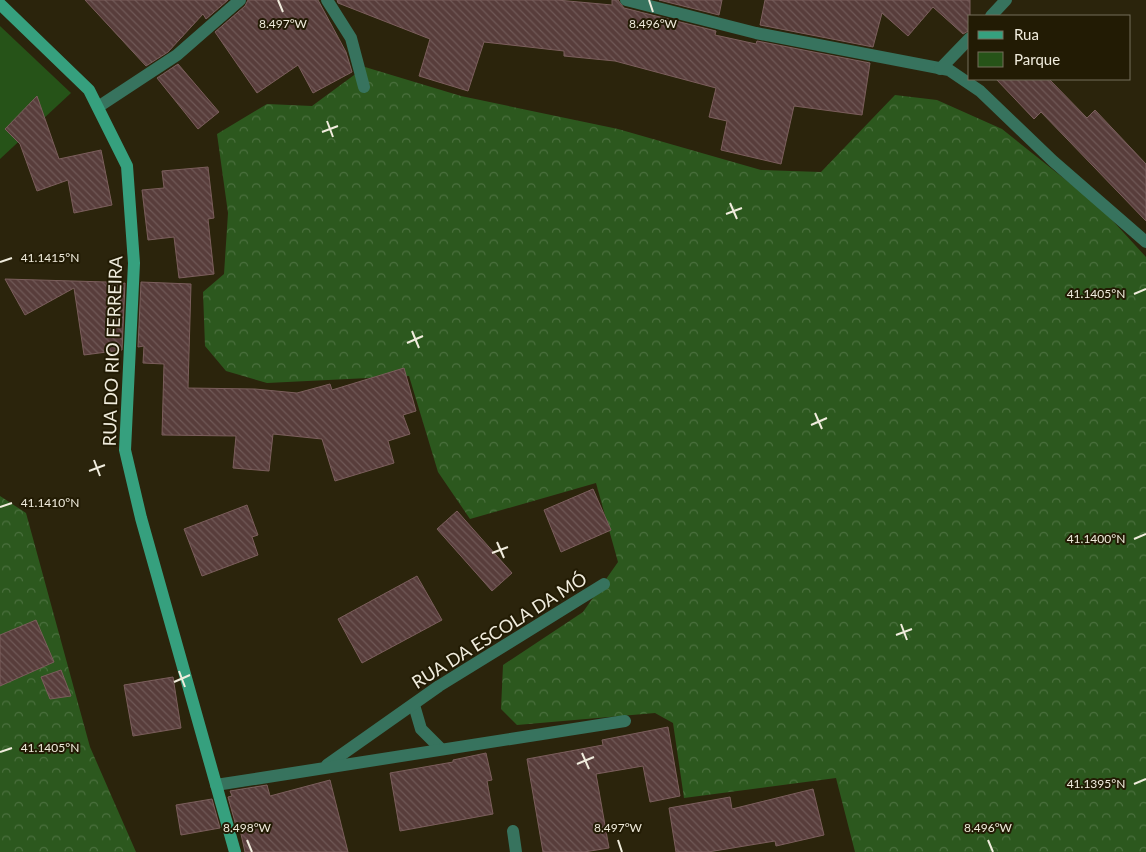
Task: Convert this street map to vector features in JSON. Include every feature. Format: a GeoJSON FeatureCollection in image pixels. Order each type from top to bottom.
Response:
{"type":"FeatureCollection","features":[{"type":"Feature","properties":{"kind":"street"},"geometry":{"type":"LineString","coordinates":[[98,107],[177,55],[240,0]]}},
{"type":"Feature","properties":{"kind":"street"},"geometry":{"type":"LineString","coordinates":[[327,0],[351,38],[364,87]]}},
{"type":"Feature","properties":{"kind":"street"},"geometry":{"type":"LineString","coordinates":[[626,0],[756,33],[949,70],[980,91],[1053,160],[1146,242]]}},
{"type":"Feature","properties":{"kind":"street"},"geometry":{"type":"LineString","coordinates":[[992,15],[1006,0]]}},
{"type":"Feature","properties":{"kind":"street","name":"RUA DO RIO FERREIRA"},"geometry":{"type":"LineString","coordinates":[[0,4],[89,90],[127,166],[134,263],[125,450],[141,518],[235,852]]}},
{"type":"Feature","properties":{"kind":"street"},"geometry":{"type":"LineString","coordinates":[[940,69],[968,40]]}},
{"type":"Feature","properties":{"kind":"street","name":"RUA DA ESCOLA DA MÓ"},"geometry":{"type":"LineString","coordinates":[[323,768],[414,704],[604,584]]}},
{"type":"Feature","properties":{"kind":"street","name":"RUA DA ESCOLA DA MÓ"},"geometry":{"type":"LineString","coordinates":[[414,704],[421,729],[441,749]]}},
{"type":"Feature","properties":{"kind":"street","name":"RUA DA ESCOLA DA MÓ"},"geometry":{"type":"LineString","coordinates":[[216,784],[624,721]]}},
{"type":"Feature","properties":{"kind":"street"},"geometry":{"type":"LineString","coordinates":[[513,831],[516,852]]}},
{"type":"Feature","properties":{"kind":"green space"},"geometry":{"type":"Polygon","coordinates":[[[0,26],[71,93],[0,159],[0,26]]]}},
{"type":"Feature","properties":{"kind":"green space"},"geometry":{"type":"Polygon","coordinates":[[[365,67],[461,96],[618,129],[761,170],[821,172],[895,95],[937,100],[1002,129],[1101,208],[1146,257],[1146,852],[855,852],[836,778],[684,798],[673,723],[655,713],[517,725],[501,709],[503,665],[583,612],[618,562],[596,483],[470,519],[438,472],[409,376],[267,383],[226,371],[205,346],[203,292],[224,274],[228,213],[217,134],[267,104],[312,106],[365,67]]]}},
{"type":"Feature","properties":{"kind":"green space"},"geometry":{"type":"Polygon","coordinates":[[[0,496],[26,513],[90,747],[136,852],[0,852],[0,496]]]}},
{"type":"Feature","properties":{"kind":"building"},"geometry":{"type":"Polygon","coordinates":[[[85,0],[228,0],[206,19],[203,14],[168,52],[146,66],[85,0]]]}},
{"type":"Feature","properties":{"kind":"building"},"geometry":{"type":"Polygon","coordinates":[[[248,0],[318,0],[346,52],[352,72],[313,93],[298,65],[257,93],[215,32],[245,6],[248,0]]]}},
{"type":"Feature","properties":{"kind":"building"},"geometry":{"type":"Polygon","coordinates":[[[337,0],[557,0],[612,5],[612,0],[618,0],[624,8],[716,31],[715,35],[756,44],[757,41],[870,63],[862,115],[794,106],[781,164],[721,150],[727,121],[709,117],[716,88],[615,61],[564,56],[564,51],[484,42],[468,91],[419,76],[430,39],[338,3],[337,0]]]}},
{"type":"Feature","properties":{"kind":"building"},"geometry":{"type":"Polygon","coordinates":[[[659,0],[722,0],[719,15],[659,0]]]}},
{"type":"Feature","properties":{"kind":"building"},"geometry":{"type":"Polygon","coordinates":[[[765,0],[970,0],[968,31],[963,34],[933,7],[908,36],[882,13],[873,47],[760,25],[765,0]]]}},
{"type":"Feature","properties":{"kind":"building"},"geometry":{"type":"Polygon","coordinates":[[[178,64],[219,112],[198,129],[157,78],[178,64]]]}},
{"type":"Feature","properties":{"kind":"building"},"geometry":{"type":"Polygon","coordinates":[[[997,80],[1050,80],[1087,118],[1095,110],[1146,164],[1146,221],[1041,112],[1034,119],[997,80]]]}},
{"type":"Feature","properties":{"kind":"building"},"geometry":{"type":"Polygon","coordinates":[[[37,96],[59,159],[101,150],[112,205],[74,213],[68,180],[37,191],[20,144],[5,129],[37,96]]]}},
{"type":"Feature","properties":{"kind":"building"},"geometry":{"type":"Polygon","coordinates":[[[208,167],[214,218],[208,219],[214,274],[179,278],[174,237],[148,240],[142,190],[164,188],[162,171],[208,167]]]}},
{"type":"Feature","properties":{"kind":"building"},"geometry":{"type":"Polygon","coordinates":[[[5,279],[107,282],[107,286],[125,283],[122,350],[84,355],[74,288],[25,315],[5,279]]]}},
{"type":"Feature","properties":{"kind":"building"},"geometry":{"type":"Polygon","coordinates":[[[141,282],[191,284],[188,388],[255,389],[297,393],[330,384],[332,390],[404,368],[416,411],[403,415],[410,434],[388,441],[394,463],[335,481],[322,439],[273,434],[269,471],[233,468],[236,436],[162,435],[164,364],[143,363],[144,346],[138,347],[141,282]]]}},
{"type":"Feature","properties":{"kind":"building"},"geometry":{"type":"Polygon","coordinates":[[[593,489],[611,530],[561,552],[544,510],[593,489]]]}},
{"type":"Feature","properties":{"kind":"building"},"geometry":{"type":"Polygon","coordinates":[[[247,505],[258,535],[252,537],[258,555],[202,576],[184,529],[247,505]]]}},
{"type":"Feature","properties":{"kind":"building"},"geometry":{"type":"Polygon","coordinates":[[[457,511],[512,573],[492,591],[437,529],[457,511]]]}},
{"type":"Feature","properties":{"kind":"building"},"geometry":{"type":"Polygon","coordinates":[[[417,576],[442,620],[362,663],[338,619],[417,576]]]}},
{"type":"Feature","properties":{"kind":"building"},"geometry":{"type":"Polygon","coordinates":[[[36,620],[54,662],[0,686],[0,635],[36,620]]]}},
{"type":"Feature","properties":{"kind":"building"},"geometry":{"type":"Polygon","coordinates":[[[61,670],[71,696],[50,699],[41,677],[61,670]]]}},
{"type":"Feature","properties":{"kind":"building"},"geometry":{"type":"Polygon","coordinates":[[[173,677],[181,728],[133,736],[124,685],[173,677]]]}},
{"type":"Feature","properties":{"kind":"building"},"geometry":{"type":"Polygon","coordinates":[[[668,727],[680,796],[650,802],[643,766],[596,774],[609,848],[584,852],[543,852],[527,759],[603,745],[602,740],[668,727]]]}},
{"type":"Feature","properties":{"kind":"building"},"geometry":{"type":"Polygon","coordinates":[[[486,753],[492,780],[487,781],[493,814],[400,831],[390,773],[453,762],[453,760],[486,753]]]}},
{"type":"Feature","properties":{"kind":"building"},"geometry":{"type":"Polygon","coordinates":[[[330,780],[348,852],[245,852],[239,825],[236,826],[228,797],[232,796],[230,791],[267,785],[270,796],[330,780]]]}},
{"type":"Feature","properties":{"kind":"building"},"geometry":{"type":"Polygon","coordinates":[[[813,789],[824,835],[776,846],[775,841],[708,852],[676,852],[669,808],[730,797],[732,809],[813,789]]]}},
{"type":"Feature","properties":{"kind":"building"},"geometry":{"type":"Polygon","coordinates":[[[212,799],[220,828],[181,835],[176,805],[212,799]]]}}]}
